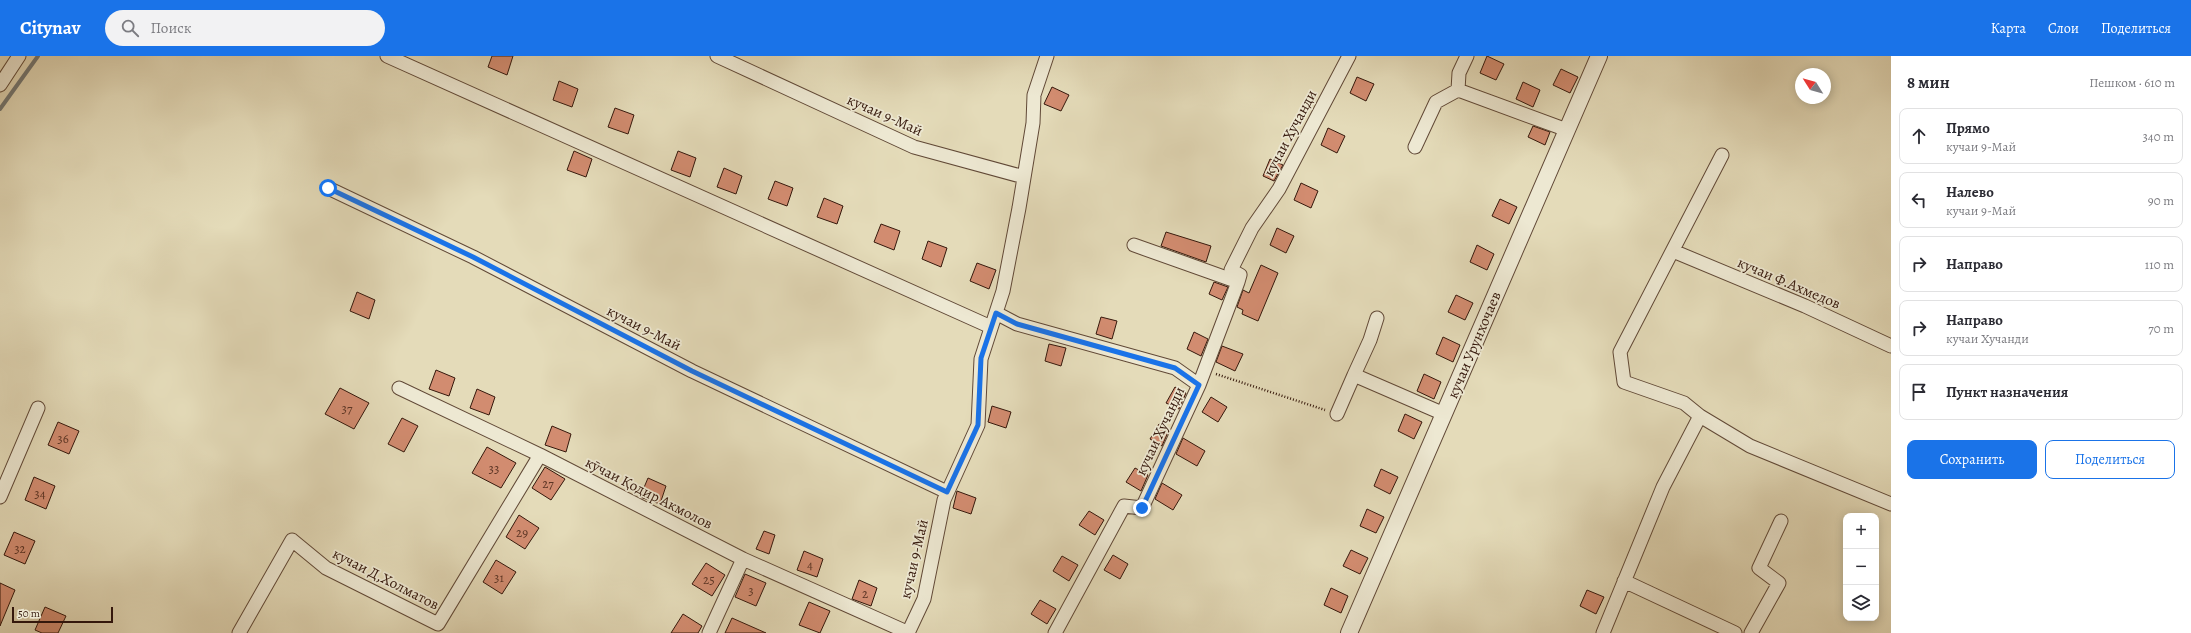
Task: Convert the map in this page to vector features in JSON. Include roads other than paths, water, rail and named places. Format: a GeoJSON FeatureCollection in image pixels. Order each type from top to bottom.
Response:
{"type":"FeatureCollection","features":[{"type":"Feature","properties":{"kind":"street"},"geometry":{"type":"LineString","coordinates":[[0,85],[19,56]]}},
{"type":"Feature","properties":{"kind":"street"},"geometry":{"type":"LineString","coordinates":[[387,56],[991,327]]}},
{"type":"Feature","properties":{"kind":"street","name":"кучаи 9-Май"},"geometry":{"type":"LineString","coordinates":[[717,56],[914,147],[1024,177]]}},
{"type":"Feature","properties":{"kind":"street","name":"кучаи 9-Май"},"geometry":{"type":"LineString","coordinates":[[908,633],[924,599],[944,500],[978,425],[981,358],[1003,291],[1033,123],[1034,95],[1047,56]]}},
{"type":"Feature","properties":{"kind":"street","name":"кучаи Хучанди"},"geometry":{"type":"LineString","coordinates":[[1055,633],[1124,506],[1142,508],[1199,385],[1238,282],[1240,275],[1231,270],[1252,228],[1279,189],[1350,56]]}},
{"type":"Feature","properties":{"kind":"street"},"geometry":{"type":"LineString","coordinates":[[1458,90],[1459,73],[1467,56]]}},
{"type":"Feature","properties":{"kind":"street","name":"кучаи Урунхочаев"},"geometry":{"type":"LineString","coordinates":[[1349,633],[1599,56]]}},
{"type":"Feature","properties":{"kind":"street"},"geometry":{"type":"LineString","coordinates":[[1415,147],[1436,102],[1458,90],[1567,130]]}},
{"type":"Feature","properties":{"kind":"street"},"geometry":{"type":"LineString","coordinates":[[1722,155],[1620,352],[1624,382],[1684,403],[1700,416],[1750,446],[1891,504]]}},
{"type":"Feature","properties":{"kind":"street","name":"кучаи 9-Май"},"geometry":{"type":"LineString","coordinates":[[328,188],[473,257],[692,371],[947,492]]}},
{"type":"Feature","properties":{"kind":"street"},"geometry":{"type":"LineString","coordinates":[[1134,246],[1238,282]]}},
{"type":"Feature","properties":{"kind":"street","name":"кучаи Ф.Ахмедов"},"geometry":{"type":"LineString","coordinates":[[1673,251],[1805,306],[1891,346]]}},
{"type":"Feature","properties":{"kind":"street"},"geometry":{"type":"LineString","coordinates":[[996,313],[1017,324],[1175,368],[1199,385]]}},
{"type":"Feature","properties":{"kind":"street"},"geometry":{"type":"LineString","coordinates":[[1337,414],[1370,340],[1377,318]]}},
{"type":"Feature","properties":{"kind":"street"},"geometry":{"type":"LineString","coordinates":[[1354,375],[1444,414]]}},
{"type":"Feature","properties":{"kind":"street","name":"кӯчаи Қодир Акмолов"},"geometry":{"type":"LineString","coordinates":[[399,388],[540,455],[743,559],[908,633]]}},
{"type":"Feature","properties":{"kind":"street"},"geometry":{"type":"LineString","coordinates":[[0,497],[38,408]]}},
{"type":"Feature","properties":{"kind":"street"},"geometry":{"type":"LineString","coordinates":[[1603,633],[1663,487],[1700,416]]}},
{"type":"Feature","properties":{"kind":"street","name":"кучаи Д,Холматов"},"geometry":{"type":"LineString","coordinates":[[239,633],[292,540],[326,568],[438,624],[540,455]]}},
{"type":"Feature","properties":{"kind":"street"},"geometry":{"type":"LineString","coordinates":[[1751,633],[1779,583],[1759,568],[1781,521]]}},
{"type":"Feature","properties":{"kind":"street"},"geometry":{"type":"LineString","coordinates":[[709,633],[743,559]]}},
{"type":"Feature","properties":{"kind":"street"},"geometry":{"type":"LineString","coordinates":[[1624,581],[1735,633]]}},
{"type":"Feature","properties":{"kind":"waterway"},"geometry":{"type":"LineString","coordinates":[[0,109],[38,56]]}}]}
